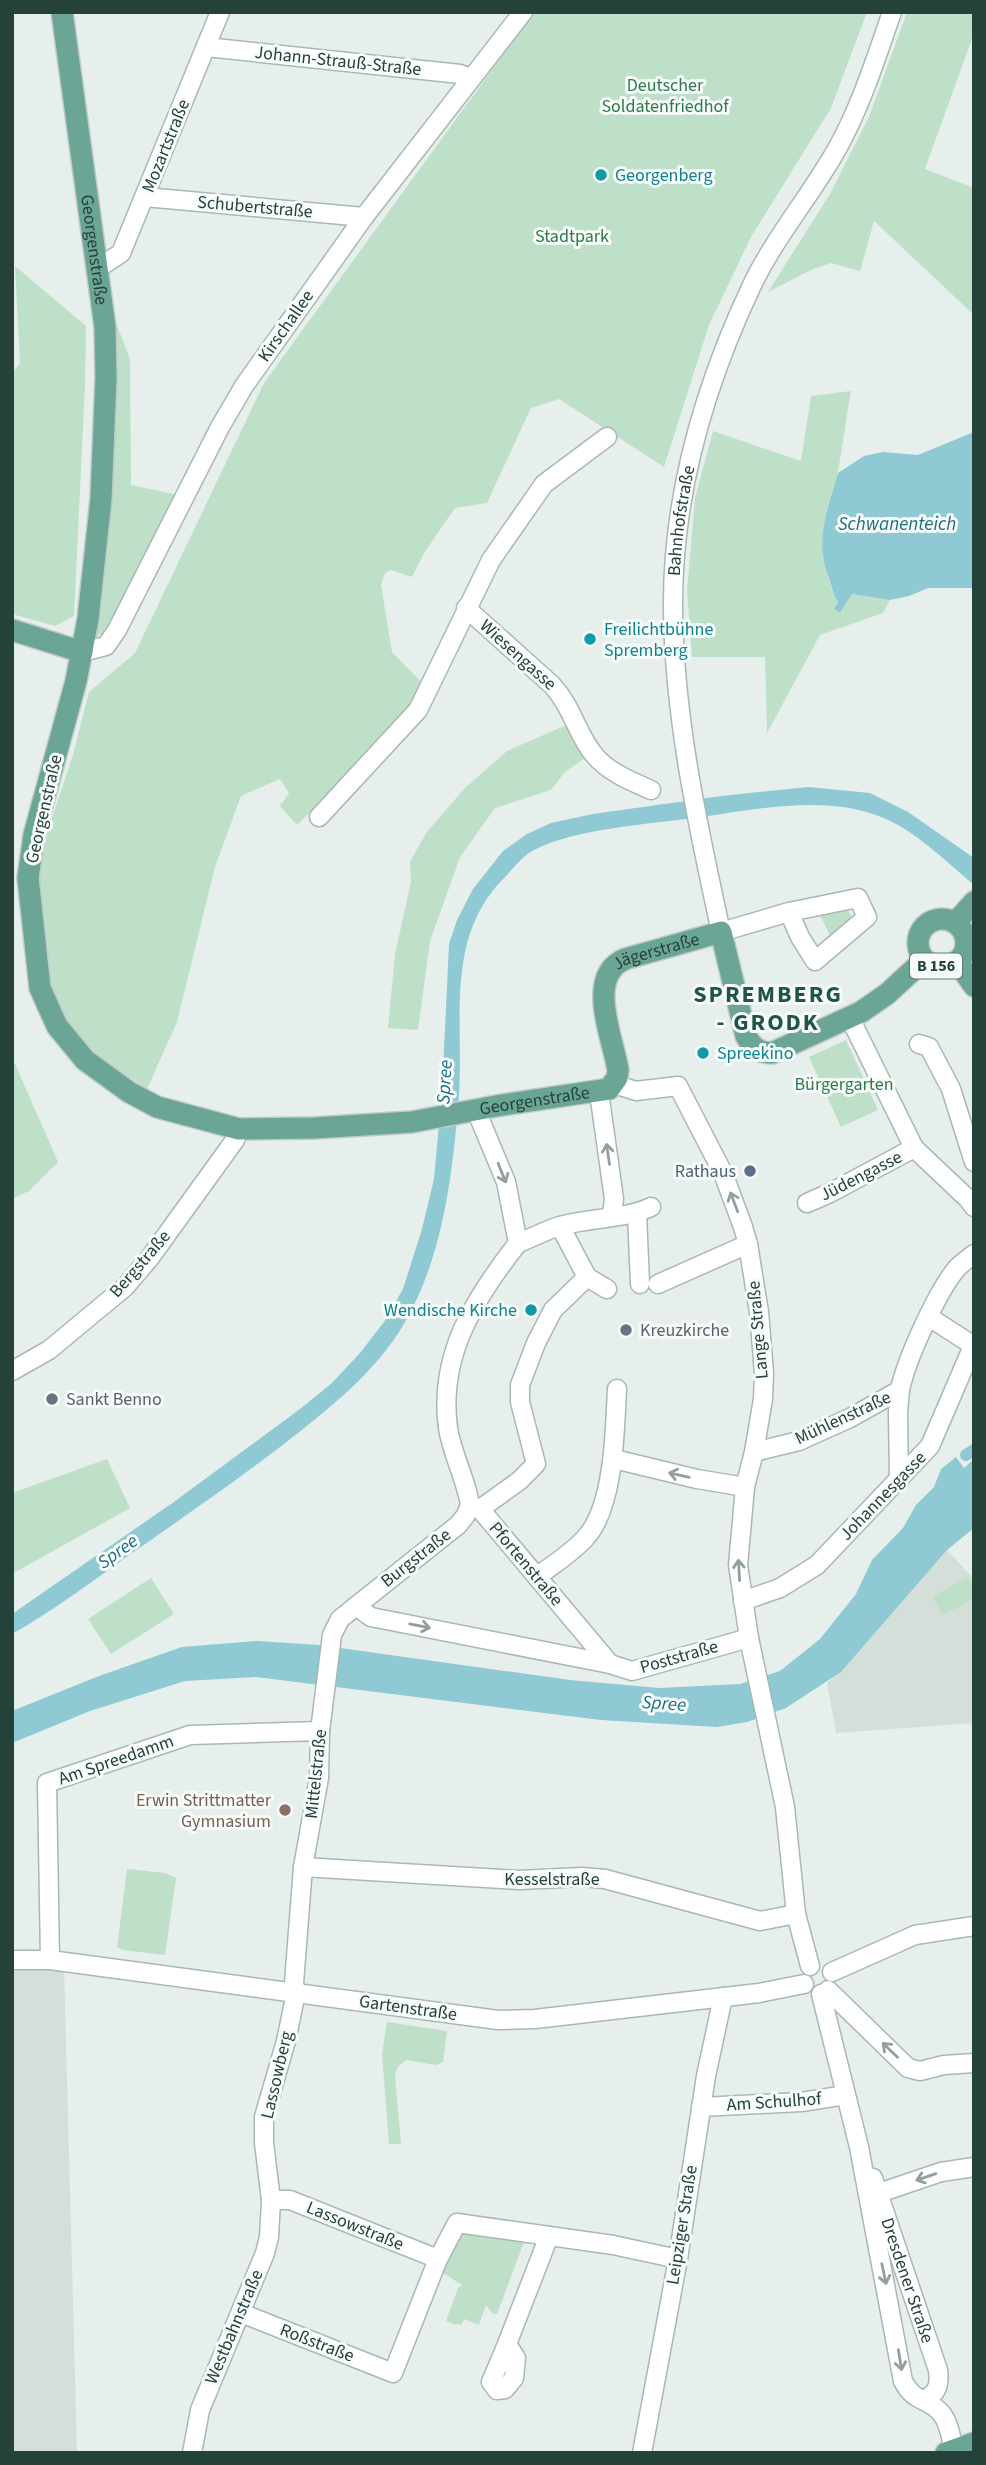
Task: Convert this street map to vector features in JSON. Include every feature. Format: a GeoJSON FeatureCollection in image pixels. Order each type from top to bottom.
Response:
{"type":"FeatureCollection","features":[{"type":"Feature","properties":{"kind":"main road","name":"Georgenstraße"},"geometry":{"type":"LineString","coordinates":[[62,12],[105,327],[106,378],[101,499],[82,652],[34,835],[28,878],[40,988],[57,1026],[86,1060],[129,1092],[157,1107],[239,1129],[412,1122],[606,1089]]}},
{"type":"Feature","properties":{"kind":"main road"},"geometry":{"type":"LineString","coordinates":[[12,630],[82,652]]}},
{"type":"Feature","properties":{"kind":"main road"},"geometry":{"type":"LineString","coordinates":[[955,923],[974,902]]}},
{"type":"Feature","properties":{"kind":"main road","name":"B 156"},"geometry":{"type":"LineString","coordinates":[[948,919],[955,923],[961,928],[966,941],[962,956],[951,965],[937,967],[925,960],[918,946],[921,931],[932,920],[948,919]]}},
{"type":"Feature","properties":{"kind":"main road","name":"Bahnhofstraße"},"geometry":{"type":"LineString","coordinates":[[721,932],[746,1036],[764,1051],[850,1018]]}},
{"type":"Feature","properties":{"kind":"main road","name":"Jägerstraße"},"geometry":{"type":"LineString","coordinates":[[606,1089],[618,1070],[603,995],[605,979],[612,967],[625,959],[721,932]]}},
{"type":"Feature","properties":{"kind":"main road"},"geometry":{"type":"LineString","coordinates":[[850,1018],[887,994],[925,960]]}},
{"type":"Feature","properties":{"kind":"main road","name":"B 156"},"geometry":{"type":"LineString","coordinates":[[957,961],[974,986]]}},
{"type":"Feature","properties":{"kind":"street","name":"Mozartstraße"},"geometry":{"type":"LineString","coordinates":[[97,269],[121,253],[220,12]]}},
{"type":"Feature","properties":{"kind":"street","name":"Kirschallee"},"geometry":{"type":"LineString","coordinates":[[82,652],[106,646],[117,630],[229,409],[364,216],[523,12]]}},
{"type":"Feature","properties":{"kind":"street","name":"Bahnhofstraße"},"geometry":{"type":"LineString","coordinates":[[721,932],[703,849],[676,671],[673,607],[676,544],[690,459],[708,396],[754,281],[856,112],[892,12]]}},
{"type":"Feature","properties":{"kind":"street","name":"Johann-Strauß-Straße"},"geometry":{"type":"LineString","coordinates":[[206,47],[460,74],[470,78]]}},
{"type":"Feature","properties":{"kind":"street","name":"Schubertstraße"},"geometry":{"type":"LineString","coordinates":[[145,197],[364,216]]}},
{"type":"Feature","properties":{"kind":"street","name":"Wiesengasse"},"geometry":{"type":"LineString","coordinates":[[318,817],[418,710],[491,560],[544,484],[607,437]]}},
{"type":"Feature","properties":{"kind":"street","name":"Wiesengasse"},"geometry":{"type":"LineString","coordinates":[[466,608],[564,698],[583,739],[595,756],[613,773],[651,790]]}},
{"type":"Feature","properties":{"kind":"street","name":"Jägerstraße"},"geometry":{"type":"LineString","coordinates":[[721,932],[789,912]]}},
{"type":"Feature","properties":{"kind":"street"},"geometry":{"type":"LineString","coordinates":[[850,1018],[914,1148],[972,1200]]}},
{"type":"Feature","properties":{"kind":"street"},"geometry":{"type":"LineString","coordinates":[[919,1044],[929,1047],[951,1089],[974,1162]]}},
{"type":"Feature","properties":{"kind":"street","name":"Lange Straße"},"geometry":{"type":"LineString","coordinates":[[606,1089],[636,1091],[678,1086],[723,1173],[748,1244],[759,1312],[764,1373],[763,1399],[745,1487],[738,1565],[749,1638],[785,1807],[796,1914]]}},
{"type":"Feature","properties":{"kind":"street"},"geometry":{"type":"LineString","coordinates":[[606,1089],[614,1199],[612,1215]]}},
{"type":"Feature","properties":{"kind":"street"},"geometry":{"type":"LineString","coordinates":[[471,1111],[506,1182],[519,1243],[559,1226],[644,1210],[649,1284],[748,1244]]}},
{"type":"Feature","properties":{"kind":"street","name":"Bergstraße"},"geometry":{"type":"LineString","coordinates":[[12,1371],[50,1350],[125,1287],[149,1259],[235,1140],[239,1129]]}},
{"type":"Feature","properties":{"kind":"street","name":"Jüdengasse"},"geometry":{"type":"LineString","coordinates":[[807,1203],[914,1148]]}},
{"type":"Feature","properties":{"kind":"street"},"geometry":{"type":"LineString","coordinates":[[559,1226],[587,1277],[607,1289]]}},
{"type":"Feature","properties":{"kind":"street","name":"Pfortenstraße"},"geometry":{"type":"LineString","coordinates":[[519,1243],[472,1311],[459,1337],[448,1369],[446,1388],[449,1429],[475,1507],[610,1664]]}},
{"type":"Feature","properties":{"kind":"street","name":"Mühlenstraße"},"geometry":{"type":"LineString","coordinates":[[754,1452],[799,1441],[850,1418],[900,1390],[904,1371],[929,1317],[957,1268],[974,1254]]}},
{"type":"Feature","properties":{"kind":"street","name":"Burgstraße"},"geometry":{"type":"LineString","coordinates":[[356,1606],[458,1525],[475,1507],[519,1481],[536,1464],[520,1402],[520,1385],[552,1310],[587,1277]]}},
{"type":"Feature","properties":{"kind":"street"},"geometry":{"type":"LineString","coordinates":[[929,1317],[974,1346]]}},
{"type":"Feature","properties":{"kind":"street","name":"Johannesgasse"},"geometry":{"type":"LineString","coordinates":[[743,1601],[780,1588],[817,1565],[899,1481],[930,1446],[974,1346]]}},
{"type":"Feature","properties":{"kind":"street"},"geometry":{"type":"LineString","coordinates":[[537,1577],[587,1537],[596,1522],[614,1459],[617,1389]]}},
{"type":"Feature","properties":{"kind":"street"},"geometry":{"type":"LineString","coordinates":[[899,1481],[900,1390]]}},
{"type":"Feature","properties":{"kind":"street"},"geometry":{"type":"LineString","coordinates":[[614,1459],[745,1487]]}},
{"type":"Feature","properties":{"kind":"street","name":"Mittelstraße"},"geometry":{"type":"LineString","coordinates":[[296,1993],[294,1983],[303,1867],[319,1778],[320,1731],[332,1636],[340,1619],[356,1606]]}},
{"type":"Feature","properties":{"kind":"street","name":"Poststraße"},"geometry":{"type":"LineString","coordinates":[[356,1606],[371,1616],[610,1664],[632,1671],[749,1638]]}},
{"type":"Feature","properties":{"kind":"street","name":"Am Spreedamm"},"geometry":{"type":"LineString","coordinates":[[50,1960],[47,1783],[190,1735],[320,1731]]}},
{"type":"Feature","properties":{"kind":"street","name":"Kesselstraße"},"geometry":{"type":"LineString","coordinates":[[303,1867],[519,1880],[605,1878],[760,1921],[796,1914]]}},
{"type":"Feature","properties":{"kind":"street"},"geometry":{"type":"LineString","coordinates":[[796,1914],[810,1966],[804,1975],[804,1984],[811,1992],[825,1992],[908,2068],[920,2071],[944,2065],[974,2063]]}},
{"type":"Feature","properties":{"kind":"street"},"geometry":{"type":"LineString","coordinates":[[810,1966],[825,1965],[832,1972],[915,1935],[974,1926]]}},
{"type":"Feature","properties":{"kind":"street","name":"Gartenstraße"},"geometry":{"type":"LineString","coordinates":[[12,1960],[50,1960],[507,2020],[723,1997],[804,1984]]}},
{"type":"Feature","properties":{"kind":"street","name":"Dresdener Straße"},"geometry":{"type":"LineString","coordinates":[[832,1972],[833,1982],[825,1992],[861,2158],[903,2381],[909,2394],[923,2400],[943,2415],[957,2450]]}},
{"type":"Feature","properties":{"kind":"street","name":"Lassowberg"},"geometry":{"type":"LineString","coordinates":[[271,2200],[264,2143],[264,2117],[286,2041],[296,1993]]}},
{"type":"Feature","properties":{"kind":"street","name":"Leipziger Straße"},"geometry":{"type":"LineString","coordinates":[[642,2453],[678,2259],[701,2107],[723,1997]]}},
{"type":"Feature","properties":{"kind":"street","name":"Am Schulhof"},"geometry":{"type":"LineString","coordinates":[[701,2107],[801,2102],[846,2095]]}},
{"type":"Feature","properties":{"kind":"street","name":"Dresdener Straße"},"geometry":{"type":"LineString","coordinates":[[861,2158],[866,2162],[879,2193],[938,2370],[940,2383],[935,2392],[923,2400]]}},
{"type":"Feature","properties":{"kind":"street"},"geometry":{"type":"LineString","coordinates":[[879,2193],[941,2172],[974,2167]]}},
{"type":"Feature","properties":{"kind":"street","name":"Lassowstraße"},"geometry":{"type":"LineString","coordinates":[[271,2200],[290,2200],[438,2259]]}},
{"type":"Feature","properties":{"kind":"street","name":"Westbahnstraße"},"geometry":{"type":"LineString","coordinates":[[192,2453],[200,2410],[270,2237],[271,2200]]}},
{"type":"Feature","properties":{"kind":"street"},"geometry":{"type":"LineString","coordinates":[[438,2259],[457,2223],[613,2245],[678,2259]]}},
{"type":"Feature","properties":{"kind":"street"},"geometry":{"type":"LineString","coordinates":[[507,2344],[549,2236]]}},
{"type":"Feature","properties":{"kind":"street","name":"Roßstraße"},"geometry":{"type":"LineString","coordinates":[[241,2313],[393,2373],[438,2259]]}},
{"type":"Feature","properties":{"kind":"shaded area"},"geometry":{"type":"Polygon","coordinates":[[[947,1550],[974,1579],[974,1723],[836,1733],[827,1683],[841,1672],[947,1550]]]}},
{"type":"Feature","properties":{"kind":"shaded area"},"geometry":{"type":"Polygon","coordinates":[[[64,1967],[77,2453],[12,2453],[12,1968],[64,1967]]]}},
{"type":"Feature","properties":{"kind":"green space","name":"Stadtpark"},"geometry":{"type":"Polygon","coordinates":[[[534,12],[867,12],[831,108],[751,237],[709,325],[664,467],[559,399],[531,408],[487,503],[455,508],[424,553],[412,577],[391,570],[385,573],[381,585],[392,652],[426,687],[416,709],[297,825],[280,806],[289,793],[280,779],[241,796],[215,867],[177,1022],[147,1089],[96,1056],[63,1016],[46,988],[37,863],[73,755],[89,692],[135,653],[264,383],[534,12]]]}},
{"type":"Feature","properties":{"kind":"green space"},"geometry":{"type":"Polygon","coordinates":[[[907,12],[974,12],[974,33],[925,169],[974,188],[974,315],[874,221],[860,271],[831,263],[768,292],[830,194],[869,117],[907,12]]]}},
{"type":"Feature","properties":{"kind":"green space"},"geometry":{"type":"Polygon","coordinates":[[[15,266],[86,326],[74,616],[55,626],[12,614],[12,373],[20,363],[15,266]]]}},
{"type":"Feature","properties":{"kind":"green space"},"geometry":{"type":"Polygon","coordinates":[[[110,307],[130,359],[131,485],[178,495],[110,628],[97,637],[110,307]]]}},
{"type":"Feature","properties":{"kind":"green space"},"geometry":{"type":"Polygon","coordinates":[[[851,391],[838,471],[822,535],[824,561],[838,602],[834,608],[852,594],[890,600],[883,613],[820,635],[767,733],[765,657],[692,657],[687,592],[695,498],[713,431],[801,461],[811,396],[851,391]]]}},
{"type":"Feature","properties":{"kind":"green space"},"geometry":{"type":"Polygon","coordinates":[[[571,723],[585,758],[565,772],[551,790],[495,808],[460,857],[430,941],[418,1030],[388,1028],[395,954],[411,882],[410,862],[426,833],[465,788],[507,751],[571,723]]]}},
{"type":"Feature","properties":{"kind":"green space"},"geometry":{"type":"Polygon","coordinates":[[[847,908],[854,922],[831,938],[820,915],[823,912],[847,908]]]}},
{"type":"Feature","properties":{"kind":"green space","name":"Bürgergarten"},"geometry":{"type":"Polygon","coordinates":[[[846,1040],[878,1110],[841,1127],[809,1057],[846,1040]]]}},
{"type":"Feature","properties":{"kind":"green space"},"geometry":{"type":"Polygon","coordinates":[[[12,1057],[58,1162],[29,1191],[12,1199],[12,1057]]]}},
{"type":"Feature","properties":{"kind":"green space"},"geometry":{"type":"Polygon","coordinates":[[[107,1459],[130,1508],[12,1574],[12,1493],[107,1459]]]}},
{"type":"Feature","properties":{"kind":"green space"},"geometry":{"type":"Polygon","coordinates":[[[967,1577],[974,1588],[974,1599],[943,1615],[932,1597],[967,1577]]]}},
{"type":"Feature","properties":{"kind":"green space"},"geometry":{"type":"Polygon","coordinates":[[[151,1578],[174,1614],[111,1654],[88,1619],[151,1578]]]}},
{"type":"Feature","properties":{"kind":"green space"},"geometry":{"type":"Polygon","coordinates":[[[127,1869],[165,1873],[176,1878],[165,1955],[117,1947],[127,1869]]]}},
{"type":"Feature","properties":{"kind":"green space"},"geometry":{"type":"Polygon","coordinates":[[[387,2022],[447,2031],[443,2062],[436,2065],[406,2060],[398,2067],[395,2075],[401,2144],[389,2144],[382,2054],[387,2022]]]}},
{"type":"Feature","properties":{"kind":"green space"},"geometry":{"type":"Polygon","coordinates":[[[464,2229],[524,2242],[497,2314],[493,2314],[486,2305],[479,2325],[464,2319],[461,2325],[446,2321],[458,2288],[462,2285],[443,2273],[441,2257],[464,2229]]]}},
{"type":"Feature","properties":{"kind":"water","name":"Schwanenteich"},"geometry":{"type":"Polygon","coordinates":[[[974,432],[974,588],[928,588],[890,600],[852,594],[840,612],[834,609],[838,602],[824,562],[822,536],[838,473],[864,456],[883,452],[918,455],[974,432]]]}},
{"type":"Feature","properties":{"kind":"water","name":"Spree"},"geometry":{"type":"Polygon","coordinates":[[[808,787],[870,793],[908,812],[974,858],[974,885],[928,845],[898,825],[875,815],[827,806],[776,807],[615,828],[551,843],[527,855],[486,900],[473,926],[465,954],[461,984],[458,1107],[443,1218],[418,1297],[393,1341],[349,1390],[280,1447],[75,1594],[12,1634],[12,1614],[171,1504],[300,1409],[332,1383],[384,1322],[403,1289],[434,1179],[442,1091],[449,944],[457,920],[473,889],[503,851],[527,834],[551,823],[593,814],[808,787]]]}},
{"type":"Feature","properties":{"kind":"water","name":"Spree"},"geometry":{"type":"Polygon","coordinates":[[[956,1457],[964,1468],[974,1459],[974,1528],[947,1550],[841,1672],[786,1708],[747,1722],[717,1727],[601,1720],[256,1677],[185,1681],[90,1711],[12,1743],[12,1711],[99,1676],[182,1647],[257,1641],[319,1645],[570,1680],[659,1688],[740,1684],[780,1671],[820,1639],[856,1594],[872,1560],[903,1528],[916,1505],[934,1487],[941,1469],[956,1457]]]}},
{"type":"Feature","properties":{"kind":"waterway"},"geometry":{"type":"LineString","coordinates":[[966,1455],[974,1450]]}},
{"type":"Feature","properties":{"kind":"place","name":"Georgenberg"},"geometry":{"type":"Point","coordinates":[601,175]}},
{"type":"Feature","properties":{"kind":"place","name":"Freilichtbühne Spremberg"},"geometry":{"type":"Point","coordinates":[590,639]}},
{"type":"Feature","properties":{"kind":"place","name":"Spreekino"},"geometry":{"type":"Point","coordinates":[703,1053]}},
{"type":"Feature","properties":{"kind":"place","name":"Rathaus"},"geometry":{"type":"Point","coordinates":[750,1171]}},
{"type":"Feature","properties":{"kind":"place","name":"Wendische Kirche"},"geometry":{"type":"Point","coordinates":[531,1310]}},
{"type":"Feature","properties":{"kind":"place","name":"Kreuzkirche"},"geometry":{"type":"Point","coordinates":[626,1330]}},
{"type":"Feature","properties":{"kind":"place","name":"Sankt Benno"},"geometry":{"type":"Point","coordinates":[52,1399]}},
{"type":"Feature","properties":{"kind":"place","name":"Erwin Strittmatter Gymnasium"},"geometry":{"type":"Point","coordinates":[285,1810]}},
{"type":"Feature","properties":{"kind":"district","name":"SPREMBERG - GRODK"},"geometry":{"type":"Point","coordinates":[768,1008]}},
{"type":"Feature","properties":{"kind":"park label","name":"Deutscher Soldatenfriedhof"},"geometry":{"type":"Point","coordinates":[665,95]}}]}
